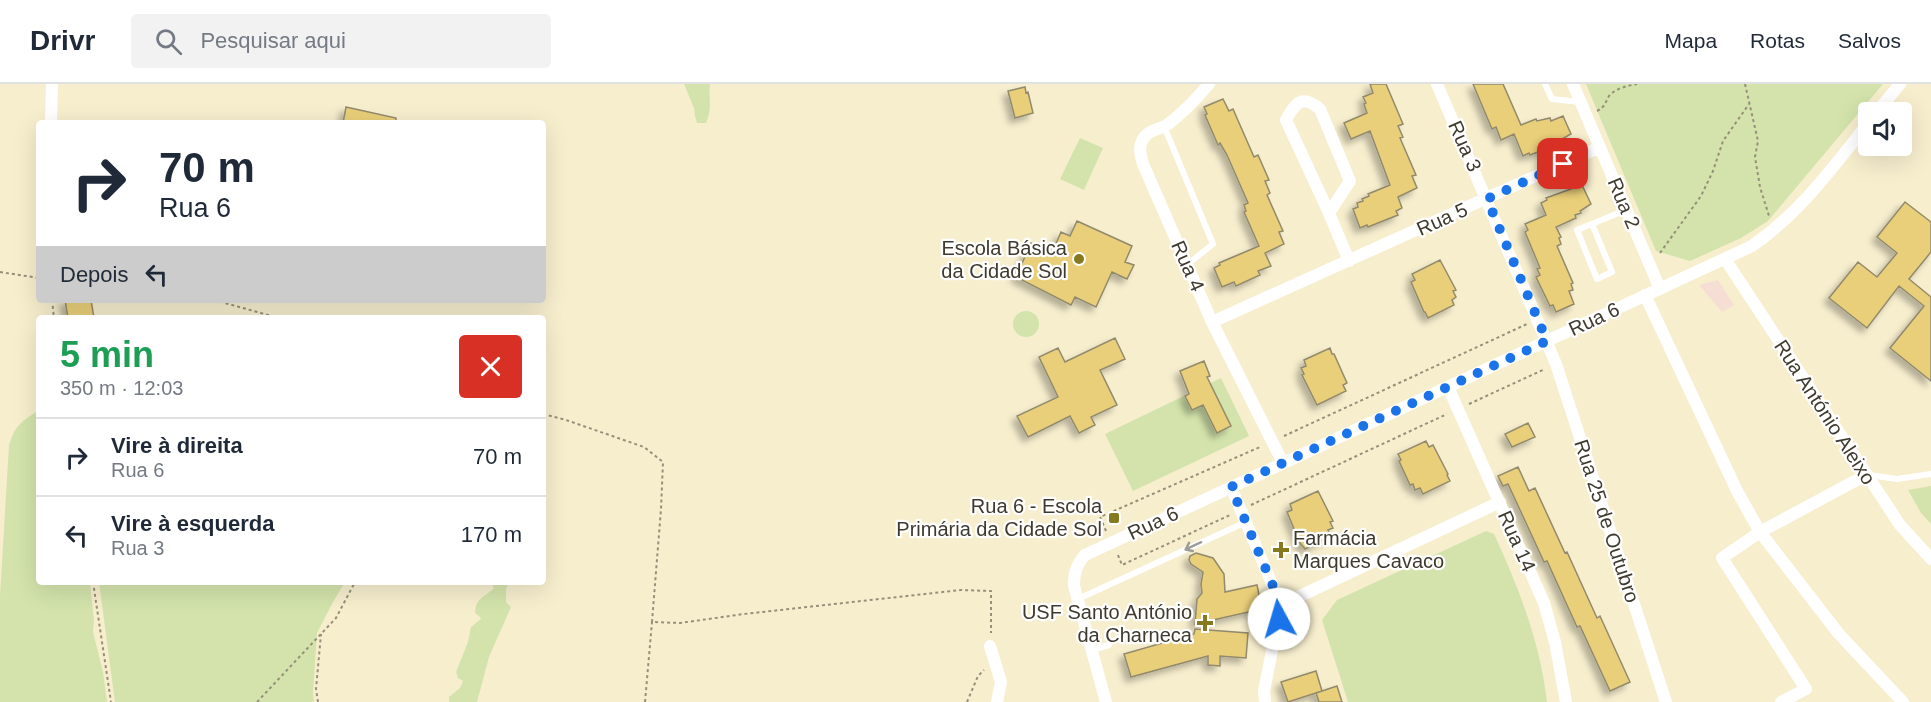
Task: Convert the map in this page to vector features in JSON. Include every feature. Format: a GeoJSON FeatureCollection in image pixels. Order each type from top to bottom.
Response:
{"type":"FeatureCollection","features":[{"type":"Feature","properties":{"kind":"street"},"geometry":{"type":"LineString","coordinates":[[51,120],[52,84]]}},
{"type":"Feature","properties":{"kind":"street","name":"Rua 3"},"geometry":{"type":"LineString","coordinates":[[1437,84],[1547,341]]}},
{"type":"Feature","properties":{"kind":"street","name":"Rua 2"},"geometry":{"type":"LineString","coordinates":[[1574,84],[1660,289]]}},
{"type":"Feature","properties":{"kind":"street"},"geometry":{"type":"LineString","coordinates":[[1885,102],[1900,84]]}},
{"type":"Feature","properties":{"kind":"street","name":"Rua 4"},"geometry":{"type":"LineString","coordinates":[[1210,86],[1180,115],[1164,126],[1151,131],[1142,140],[1140,150],[1143,164],[1212,322],[1283,463]]}},
{"type":"Feature","properties":{"kind":"street"},"geometry":{"type":"LineString","coordinates":[[1329,213],[1350,181],[1320,109],[1312,102],[1304,100],[1294,105],[1286,120],[1329,213],[1348,261]]}},
{"type":"Feature","properties":{"kind":"street","name":"Rua 6"},"geometry":{"type":"LineString","coordinates":[[1077,599],[1074,586],[1075,571],[1079,561],[1085,555],[1752,246],[1778,227],[1812,192],[1858,136]]}},
{"type":"Feature","properties":{"kind":"street","name":"Rua 5"},"geometry":{"type":"LineString","coordinates":[[1212,322],[1600,147]]}},
{"type":"Feature","properties":{"kind":"street","name":"Rua António Aleixo"},"geometry":{"type":"LineString","coordinates":[[1725,259],[1900,525],[1931,560]]}},
{"type":"Feature","properties":{"kind":"street"},"geometry":{"type":"LineString","coordinates":[[1645,295],[1737,491],[1760,532],[1839,634],[1903,702]]}},
{"type":"Feature","properties":{"kind":"street","name":"Rua 25 de Outubro"},"geometry":{"type":"LineString","coordinates":[[1547,341],[1666,702]]}},
{"type":"Feature","properties":{"kind":"street","name":"Rua 14"},"geometry":{"type":"LineString","coordinates":[[1448,387],[1544,603],[1556,642],[1566,702]]}},
{"type":"Feature","properties":{"kind":"street"},"geometry":{"type":"LineString","coordinates":[[1781,702],[1806,689],[1722,558],[1760,532],[1866,474]]}},
{"type":"Feature","properties":{"kind":"street"},"geometry":{"type":"LineString","coordinates":[[1231,487],[1281,605],[1264,691],[1265,702]]}},
{"type":"Feature","properties":{"kind":"street"},"geometry":{"type":"LineString","coordinates":[[1281,605],[1500,502]]}},
{"type":"Feature","properties":{"kind":"street"},"geometry":{"type":"LineString","coordinates":[[1077,599],[1106,702]]}},
{"type":"Feature","properties":{"kind":"street"},"geometry":{"type":"LineString","coordinates":[[990,646],[1001,682],[997,702]]}},
{"type":"Feature","properties":{"kind":"lane"},"geometry":{"type":"LineString","coordinates":[[1545,84],[1552,99],[1581,102]]}},
{"type":"Feature","properties":{"kind":"lane"},"geometry":{"type":"LineString","coordinates":[[1164,126],[1213,244],[1187,264]]}},
{"type":"Feature","properties":{"kind":"lane"},"geometry":{"type":"LineString","coordinates":[[1592,224],[1612,272],[1597,279],[1577,230],[1626,210]]}},
{"type":"Feature","properties":{"kind":"lane"},"geometry":{"type":"LineString","coordinates":[[1866,474],[1897,479],[1931,474]]}},
{"type":"Feature","properties":{"kind":"lane"},"geometry":{"type":"LineString","coordinates":[[1077,599],[1246,522]]}},
{"type":"Feature","properties":{"kind":"lane"},"geometry":{"type":"LineString","coordinates":[[1091,650],[1109,645]]}},
{"type":"Feature","properties":{"kind":"path"},"geometry":{"type":"LineString","coordinates":[[1588,117],[1603,108],[1610,95],[1617,90],[1637,84]]}},
{"type":"Feature","properties":{"kind":"path"},"geometry":{"type":"LineString","coordinates":[[1745,84],[1758,141],[1755,158],[1760,187],[1770,218],[1778,227]]}},
{"type":"Feature","properties":{"kind":"path"},"geometry":{"type":"LineString","coordinates":[[1660,253],[1701,196],[1713,171],[1723,141],[1749,104]]}},
{"type":"Feature","properties":{"kind":"path"},"geometry":{"type":"LineString","coordinates":[[0,272],[36,278]]}},
{"type":"Feature","properties":{"kind":"path"},"geometry":{"type":"LineString","coordinates":[[225,303],[268,315]]}},
{"type":"Feature","properties":{"kind":"path"},"geometry":{"type":"LineString","coordinates":[[1278,439],[1531,322]]}},
{"type":"Feature","properties":{"kind":"path"},"geometry":{"type":"LineString","coordinates":[[1464,406],[1550,367]]}},
{"type":"Feature","properties":{"kind":"path"},"geometry":{"type":"LineString","coordinates":[[1245,508],[1452,412]]}},
{"type":"Feature","properties":{"kind":"path"},"geometry":{"type":"LineString","coordinates":[[546,415],[644,447],[663,462],[645,702]]}},
{"type":"Feature","properties":{"kind":"path"},"geometry":{"type":"LineString","coordinates":[[1238,511],[1122,565],[1100,518],[1266,444]]}},
{"type":"Feature","properties":{"kind":"path"},"geometry":{"type":"LineString","coordinates":[[93,585],[111,702]]}},
{"type":"Feature","properties":{"kind":"path"},"geometry":{"type":"LineString","coordinates":[[257,702],[336,618],[353,585]]}},
{"type":"Feature","properties":{"kind":"path"},"geometry":{"type":"LineString","coordinates":[[652,622],[680,623],[926,594],[991,591],[988,666],[978,676],[967,702]]}},
{"type":"Feature","properties":{"kind":"path"},"geometry":{"type":"LineString","coordinates":[[318,702],[316,689],[321,634]]}},
{"type":"Feature","properties":{"kind":"shaded area"},"geometry":{"type":"Polygon","coordinates":[[[1718,280],[1734,305],[1722,312],[1699,285],[1718,280]]]}},
{"type":"Feature","properties":{"kind":"green space"},"geometry":{"type":"Polygon","coordinates":[[[684,84],[710,84],[710,107],[706,123],[697,123],[694,108],[684,84]]]}},
{"type":"Feature","properties":{"kind":"green space"},"geometry":{"type":"Polygon","coordinates":[[[1586,84],[1883,84],[1868,102],[1858,102],[1858,114],[1768,221],[1741,238],[1690,261],[1656,251],[1586,84]]]}},
{"type":"Feature","properties":{"kind":"green space"},"geometry":{"type":"Polygon","coordinates":[[[1080,138],[1103,148],[1084,190],[1060,179],[1080,138]]]}},
{"type":"Feature","properties":{"kind":"green space"},"geometry":{"type":"Polygon","coordinates":[[[1026,311],[1035,315],[1039,324],[1035,333],[1026,337],[1017,333],[1013,324],[1017,315],[1026,311]]]}},
{"type":"Feature","properties":{"kind":"green space"},"geometry":{"type":"Polygon","coordinates":[[[1221,378],[1249,436],[1133,491],[1105,434],[1221,378]]]}},
{"type":"Feature","properties":{"kind":"green space"},"geometry":{"type":"Polygon","coordinates":[[[36,412],[36,585],[90,585],[93,632],[103,672],[107,702],[0,702],[0,596],[9,445],[14,432],[36,412]]]}},
{"type":"Feature","properties":{"kind":"green space"},"geometry":{"type":"Polygon","coordinates":[[[1931,486],[1931,524],[1921,513],[1908,490],[1931,486]]]}},
{"type":"Feature","properties":{"kind":"green space"},"geometry":{"type":"Polygon","coordinates":[[[1486,531],[1494,534],[1520,595],[1534,637],[1547,702],[1348,702],[1322,620],[1337,600],[1486,531]]]}},
{"type":"Feature","properties":{"kind":"green space"},"geometry":{"type":"Polygon","coordinates":[[[99,585],[343,585],[317,633],[314,702],[115,702],[99,585]]]}},
{"type":"Feature","properties":{"kind":"green space"},"geometry":{"type":"Polygon","coordinates":[[[492,585],[508,585],[506,602],[511,607],[489,657],[477,702],[449,702],[449,697],[460,688],[463,681],[458,678],[456,672],[468,642],[471,627],[481,619],[475,613],[477,604],[494,588],[492,585]]]}},
{"type":"Feature","properties":{"kind":"building"},"geometry":{"type":"Polygon","coordinates":[[[1370,84],[1386,84],[1403,124],[1398,126],[1403,137],[1400,138],[1416,175],[1412,176],[1417,188],[1398,197],[1402,208],[1396,211],[1398,215],[1360,228],[1353,209],[1358,207],[1357,203],[1363,201],[1362,199],[1369,196],[1368,194],[1390,185],[1370,131],[1351,139],[1344,123],[1367,113],[1363,97],[1373,93],[1370,84]]]}},
{"type":"Feature","properties":{"kind":"building"},"geometry":{"type":"Polygon","coordinates":[[[1473,84],[1503,84],[1521,125],[1536,119],[1537,121],[1550,118],[1551,121],[1563,116],[1571,134],[1560,140],[1561,143],[1523,156],[1514,134],[1501,140],[1496,127],[1492,129],[1473,84]]]}},
{"type":"Feature","properties":{"kind":"building"},"geometry":{"type":"Polygon","coordinates":[[[1025,87],[1033,113],[1015,118],[1008,91],[1025,87]]]}},
{"type":"Feature","properties":{"kind":"building"},"geometry":{"type":"Polygon","coordinates":[[[1223,99],[1229,111],[1233,109],[1254,157],[1258,155],[1269,180],[1265,181],[1270,193],[1267,195],[1283,231],[1279,232],[1284,244],[1265,253],[1271,266],[1258,271],[1260,275],[1236,286],[1234,282],[1222,287],[1214,268],[1220,265],[1219,263],[1259,246],[1244,212],[1246,211],[1244,205],[1248,203],[1227,155],[1220,143],[1218,145],[1205,115],[1207,114],[1204,107],[1223,99]]]}},
{"type":"Feature","properties":{"kind":"building"},"geometry":{"type":"Polygon","coordinates":[[[346,107],[396,118],[396,120],[344,120],[346,107]]]}},
{"type":"Feature","properties":{"kind":"building"},"geometry":{"type":"Polygon","coordinates":[[[1582,185],[1591,204],[1575,215],[1576,218],[1556,227],[1561,237],[1559,238],[1561,244],[1557,246],[1573,283],[1571,284],[1573,290],[1569,291],[1574,304],[1556,312],[1553,305],[1550,306],[1536,277],[1540,275],[1537,269],[1540,268],[1525,232],[1528,230],[1525,224],[1546,215],[1541,203],[1547,200],[1546,198],[1582,185]]]}},
{"type":"Feature","properties":{"kind":"building"},"geometry":{"type":"Polygon","coordinates":[[[1905,202],[1931,222],[1931,252],[1909,279],[1931,297],[1931,381],[1890,348],[1924,306],[1899,286],[1867,328],[1829,298],[1858,262],[1877,277],[1897,253],[1877,237],[1905,202]]]}},
{"type":"Feature","properties":{"kind":"building"},"geometry":{"type":"Polygon","coordinates":[[[1077,221],[1132,246],[1125,262],[1134,265],[1127,279],[1112,272],[1096,307],[1075,297],[1071,305],[1016,277],[1031,243],[1052,253],[1061,232],[1070,236],[1077,221]]]}},
{"type":"Feature","properties":{"kind":"building"},"geometry":{"type":"Polygon","coordinates":[[[1440,260],[1456,290],[1453,291],[1456,297],[1452,300],[1454,305],[1428,318],[1411,282],[1415,280],[1412,274],[1440,260]]]}},
{"type":"Feature","properties":{"kind":"building"},"geometry":{"type":"Polygon","coordinates":[[[66,303],[92,303],[94,315],[68,315],[66,303]]]}},
{"type":"Feature","properties":{"kind":"building"},"geometry":{"type":"Polygon","coordinates":[[[1115,338],[1125,359],[1100,370],[1117,405],[1091,417],[1095,425],[1079,433],[1070,416],[1028,437],[1017,416],[1058,397],[1039,357],[1058,348],[1065,362],[1115,338]]]}},
{"type":"Feature","properties":{"kind":"building"},"geometry":{"type":"Polygon","coordinates":[[[1330,348],[1347,383],[1343,385],[1346,391],[1317,405],[1302,375],[1304,374],[1301,368],[1306,366],[1304,360],[1330,348]]]}},
{"type":"Feature","properties":{"kind":"building"},"geometry":{"type":"Polygon","coordinates":[[[1204,361],[1210,376],[1207,377],[1231,426],[1217,433],[1203,405],[1192,410],[1185,396],[1189,394],[1180,371],[1204,361]]]}},
{"type":"Feature","properties":{"kind":"building"},"geometry":{"type":"Polygon","coordinates":[[[1528,423],[1535,437],[1512,447],[1505,434],[1528,423]]]}},
{"type":"Feature","properties":{"kind":"building"},"geometry":{"type":"Polygon","coordinates":[[[1426,441],[1429,447],[1433,445],[1450,481],[1423,494],[1420,488],[1415,490],[1413,484],[1410,485],[1398,454],[1426,441]]]}},
{"type":"Feature","properties":{"kind":"building"},"geometry":{"type":"Polygon","coordinates":[[[1518,467],[1529,491],[1535,488],[1597,618],[1600,616],[1630,682],[1610,691],[1547,561],[1544,562],[1508,484],[1503,486],[1498,476],[1518,467]]]}},
{"type":"Feature","properties":{"kind":"building"},"geometry":{"type":"Polygon","coordinates":[[[1318,491],[1333,521],[1330,522],[1333,528],[1328,530],[1331,536],[1305,549],[1300,543],[1287,512],[1292,510],[1290,504],[1318,491]]]}},
{"type":"Feature","properties":{"kind":"building"},"geometry":{"type":"Polygon","coordinates":[[[1196,553],[1213,558],[1224,574],[1225,592],[1257,585],[1262,609],[1195,624],[1197,599],[1202,593],[1203,572],[1189,560],[1190,556],[1196,553]]]}},
{"type":"Feature","properties":{"kind":"building"},"geometry":{"type":"Polygon","coordinates":[[[1195,629],[1248,633],[1246,658],[1220,656],[1220,666],[1208,665],[1208,656],[1131,677],[1124,654],[1194,634],[1195,629]]]}},
{"type":"Feature","properties":{"kind":"building"},"geometry":{"type":"Polygon","coordinates":[[[1316,671],[1322,691],[1288,702],[1281,682],[1316,671]]]}},
{"type":"Feature","properties":{"kind":"building"},"geometry":{"type":"Polygon","coordinates":[[[1337,686],[1342,702],[1319,702],[1316,693],[1337,686]]]}},
{"type":"Feature","properties":{"kind":"place","name":"Escola Básica da Cidade Sol"},"geometry":{"type":"Point","coordinates":[1079,259]}},
{"type":"Feature","properties":{"kind":"place","name":"Rua 6 - Escola Primária da Cidade Sol"},"geometry":{"type":"Point","coordinates":[1114,518]}},
{"type":"Feature","properties":{"kind":"place","name":"Farmácia Marques Cavaco"},"geometry":{"type":"Point","coordinates":[1281,550]}},
{"type":"Feature","properties":{"kind":"place","name":"USF Santo António da Charneca"},"geometry":{"type":"Point","coordinates":[1205,623]}},
{"type":"Feature","properties":{"kind":"route"},"geometry":{"type":"LineString","coordinates":[[1279,619],[1281,605],[1231,487],[1547,341],[1487,199],[1563,164]]}}]}
